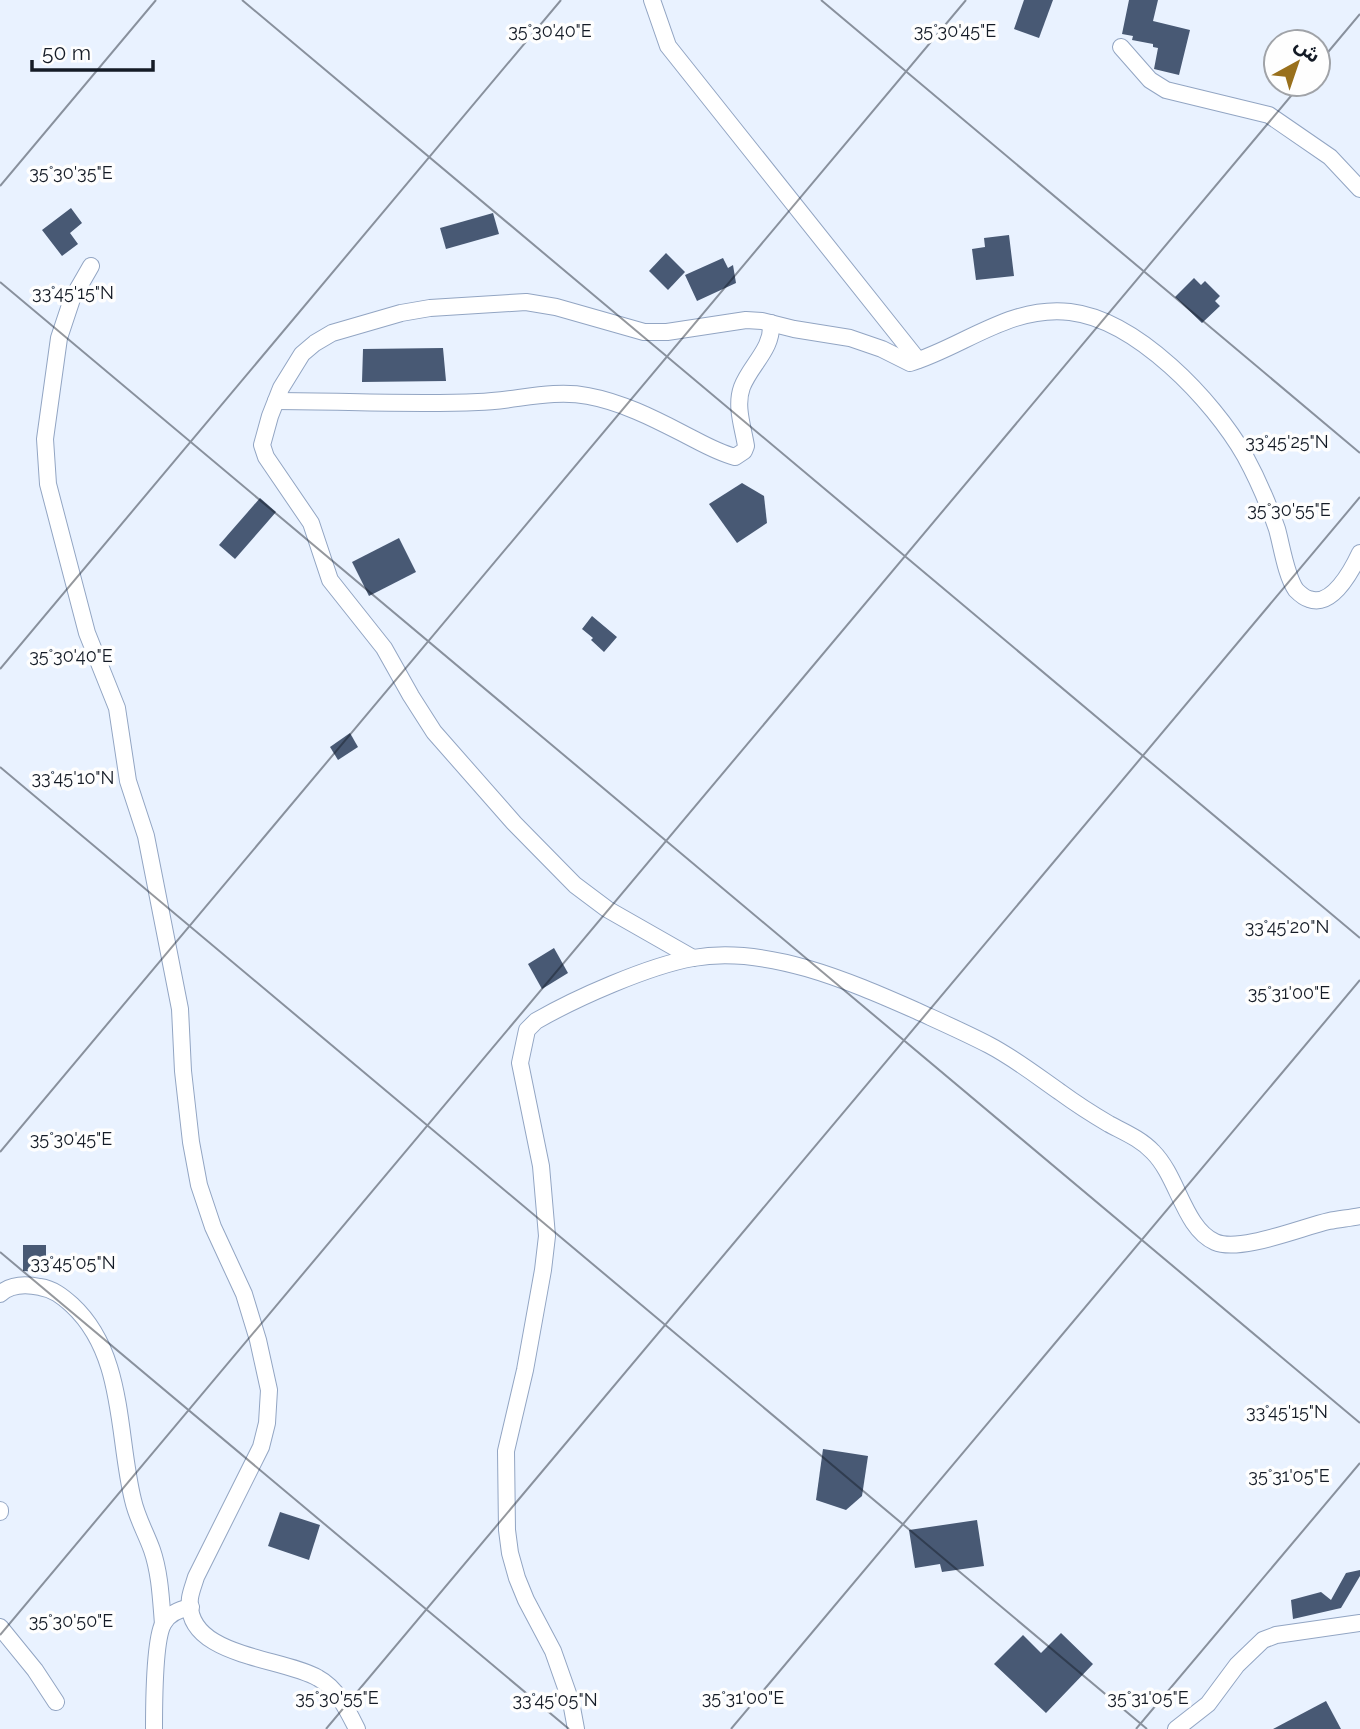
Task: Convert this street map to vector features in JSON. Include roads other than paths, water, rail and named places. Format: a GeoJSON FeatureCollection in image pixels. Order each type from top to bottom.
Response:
{"type":"FeatureCollection","features":[{"type":"Feature","properties":{"kind":"street"},"geometry":{"type":"LineString","coordinates":[[652,0],[668,46],[918,360]]}},
{"type":"Feature","properties":{"kind":"street"},"geometry":{"type":"LineString","coordinates":[[1121,47],[1150,80],[1166,90],[1269,115],[1330,157],[1360,189]]}},
{"type":"Feature","properties":{"kind":"street"},"geometry":{"type":"LineString","coordinates":[[91,266],[72,299],[59,338],[46,439],[48,484],[87,633],[117,708],[128,781],[146,836],[180,1009],[183,1071],[199,1185],[214,1227],[244,1294],[269,1390],[267,1423],[261,1447],[196,1577],[190,1600],[193,1619],[201,1633],[218,1646],[319,1678],[337,1694],[357,1729]]}},
{"type":"Feature","properties":{"kind":"street"},"geometry":{"type":"LineString","coordinates":[[693,958],[607,909],[575,885],[514,823],[435,732],[384,648],[330,580],[311,523],[266,457],[262,445],[276,401],[302,354],[315,343],[344,330],[401,313],[526,302],[556,307],[644,332],[667,332],[746,320],[771,323],[850,338],[882,349],[910,363],[1011,319],[1041,313],[1070,312],[1093,318],[1144,344],[1174,368],[1220,419],[1245,457],[1276,526],[1297,591],[1309,599],[1320,600],[1329,596],[1350,574],[1360,554]]}},
{"type":"Feature","properties":{"kind":"street"},"geometry":{"type":"LineString","coordinates":[[276,401],[471,402],[568,393],[591,396],[624,407],[735,457],[744,451],[746,446],[738,404],[742,387],[772,336],[771,323]]}},
{"type":"Feature","properties":{"kind":"street"},"geometry":{"type":"LineString","coordinates":[[576,1729],[553,1651],[517,1578],[507,1530],[506,1451],[525,1370],[547,1236],[541,1166],[520,1063],[527,1030],[546,1015],[623,981],[693,958],[727,956],[765,960],[843,979],[991,1046],[1076,1104],[1132,1135],[1153,1152],[1171,1175],[1194,1224],[1203,1235],[1217,1243],[1255,1241],[1328,1221],[1360,1216]]}},
{"type":"Feature","properties":{"kind":"street"},"geometry":{"type":"LineString","coordinates":[[0,1294],[6,1289],[18,1286],[50,1288],[79,1312],[96,1336],[107,1362],[115,1388],[126,1468],[137,1512],[153,1551],[163,1624],[156,1670],[154,1729]]}},
{"type":"Feature","properties":{"kind":"street"},"geometry":{"type":"LineString","coordinates":[[163,1624],[172,1613],[191,1606]]}},
{"type":"Feature","properties":{"kind":"street"},"geometry":{"type":"LineString","coordinates":[[1176,1729],[1208,1704],[1237,1665],[1263,1640],[1276,1635],[1360,1623]]}},
{"type":"Feature","properties":{"kind":"street"},"geometry":{"type":"LineString","coordinates":[[0,1627],[35,1670],[56,1702]]}}]}
